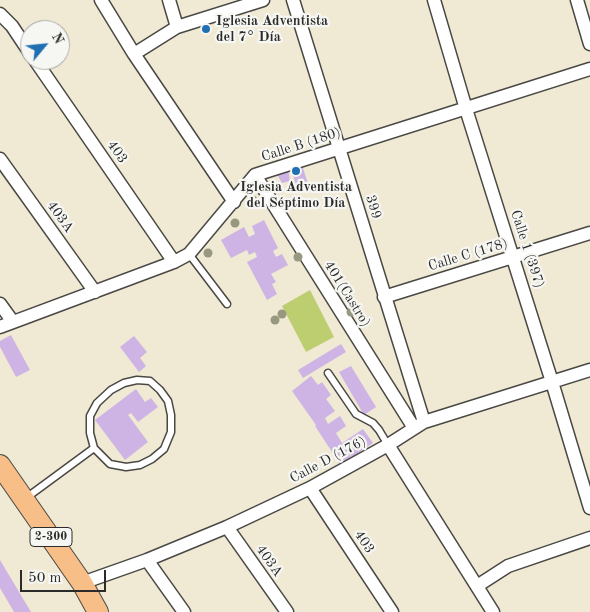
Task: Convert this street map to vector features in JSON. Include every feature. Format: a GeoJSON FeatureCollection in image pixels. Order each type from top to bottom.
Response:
{"type":"FeatureCollection","features":[{"type":"Feature","properties":{"kind":"main road","name":"2-300"},"geometry":{"type":"LineString","coordinates":[[1,467],[82,583],[98,612]]}},
{"type":"Feature","properties":{"kind":"street"},"geometry":{"type":"LineString","coordinates":[[101,0],[134,54],[234,202]]}},
{"type":"Feature","properties":{"kind":"street"},"geometry":{"type":"LineString","coordinates":[[169,0],[177,27]]}},
{"type":"Feature","properties":{"kind":"street"},"geometry":{"type":"LineString","coordinates":[[134,54],[177,27],[264,0]]}},
{"type":"Feature","properties":{"kind":"street","name":"399"},"geometry":{"type":"LineString","coordinates":[[293,0],[384,296],[419,425]]}},
{"type":"Feature","properties":{"kind":"street","name":"Calle 1 (397)"},"geometry":{"type":"LineString","coordinates":[[434,0],[590,508]]}},
{"type":"Feature","properties":{"kind":"street"},"geometry":{"type":"LineString","coordinates":[[577,0],[590,44]]}},
{"type":"Feature","properties":{"kind":"street"},"geometry":{"type":"LineString","coordinates":[[0,14],[12,26],[20,38]]}},
{"type":"Feature","properties":{"kind":"street","name":"Calle B (180)"},"geometry":{"type":"LineString","coordinates":[[0,327],[174,262],[189,254],[255,175],[590,68]]}},
{"type":"Feature","properties":{"kind":"street","name":"403"},"geometry":{"type":"LineString","coordinates":[[42,70],[174,262]]}},
{"type":"Feature","properties":{"kind":"street","name":"403A"},"geometry":{"type":"LineString","coordinates":[[0,159],[95,292]]}},
{"type":"Feature","properties":{"kind":"street","name":"401(Castro)"},"geometry":{"type":"LineString","coordinates":[[255,175],[419,425]]}},
{"type":"Feature","properties":{"kind":"street","name":"Calle C (178)"},"geometry":{"type":"LineString","coordinates":[[384,296],[590,233]]}},
{"type":"Feature","properties":{"kind":"street"},"geometry":{"type":"LineString","coordinates":[[0,304],[13,322]]}},
{"type":"Feature","properties":{"kind":"street","name":"Calle D (176)"},"geometry":{"type":"LineString","coordinates":[[82,583],[146,560],[227,527],[310,488],[388,445],[419,425],[590,370]]}},
{"type":"Feature","properties":{"kind":"street"},"geometry":{"type":"LineString","coordinates":[[388,445],[493,612]]}},
{"type":"Feature","properties":{"kind":"street","name":"403"},"geometry":{"type":"LineString","coordinates":[[310,488],[392,612]]}},
{"type":"Feature","properties":{"kind":"street","name":"403A"},"geometry":{"type":"LineString","coordinates":[[227,527],[287,612]]}},
{"type":"Feature","properties":{"kind":"street"},"geometry":{"type":"LineString","coordinates":[[477,586],[508,566],[590,538]]}},
{"type":"Feature","properties":{"kind":"street"},"geometry":{"type":"LineString","coordinates":[[146,560],[184,612]]}},
{"type":"Feature","properties":{"kind":"lane"},"geometry":{"type":"LineString","coordinates":[[189,254],[227,304]]}},
{"type":"Feature","properties":{"kind":"lane"},"geometry":{"type":"LineString","coordinates":[[328,373],[356,414],[373,423],[388,445]]}},
{"type":"Feature","properties":{"kind":"lane"},"geometry":{"type":"LineString","coordinates":[[137,380],[150,381],[160,390],[168,401],[171,415],[171,432],[164,449],[152,459],[140,465],[126,467],[110,464],[94,448],[90,433],[90,416],[97,403],[111,390],[124,383],[137,380]]}},
{"type":"Feature","properties":{"kind":"lane"},"geometry":{"type":"LineString","coordinates":[[24,499],[94,448]]}},
{"type":"Feature","properties":{"kind":"green space"},"geometry":{"type":"Polygon","coordinates":[[[310,290],[334,337],[306,352],[282,306],[310,290]]]}},
{"type":"Feature","properties":{"kind":"building"},"geometry":{"type":"Polygon","coordinates":[[[302,165],[309,187],[298,191],[291,169],[302,165]]]}},
{"type":"Feature","properties":{"kind":"building"},"geometry":{"type":"Polygon","coordinates":[[[288,169],[290,181],[282,183],[277,174],[288,169]]]}},
{"type":"Feature","properties":{"kind":"building"},"geometry":{"type":"Polygon","coordinates":[[[264,220],[278,248],[273,251],[276,257],[282,254],[288,265],[271,274],[276,282],[272,284],[277,294],[267,300],[247,262],[257,257],[255,252],[249,255],[247,250],[231,258],[221,240],[244,227],[249,237],[255,234],[252,226],[264,220]]]}},
{"type":"Feature","properties":{"kind":"building"},"geometry":{"type":"Polygon","coordinates":[[[11,335],[30,370],[16,377],[0,347],[0,341],[11,335]]]}},
{"type":"Feature","properties":{"kind":"building"},"geometry":{"type":"Polygon","coordinates":[[[134,336],[147,352],[140,358],[146,366],[139,372],[120,347],[134,336]]]}},
{"type":"Feature","properties":{"kind":"building"},"geometry":{"type":"Polygon","coordinates":[[[341,344],[346,352],[303,378],[298,370],[341,344]]]}},
{"type":"Feature","properties":{"kind":"building"},"geometry":{"type":"Polygon","coordinates":[[[351,366],[376,407],[364,415],[339,372],[351,366]]]}},
{"type":"Feature","properties":{"kind":"building"},"geometry":{"type":"Polygon","coordinates":[[[311,376],[318,385],[322,382],[331,395],[326,399],[335,411],[325,418],[328,424],[340,416],[346,426],[336,433],[342,443],[363,429],[373,443],[352,457],[346,447],[351,457],[340,464],[292,391],[311,376]]]}},
{"type":"Feature","properties":{"kind":"building"},"geometry":{"type":"Polygon","coordinates":[[[136,389],[145,402],[151,398],[158,407],[138,422],[131,413],[128,415],[148,442],[125,460],[95,420],[136,389]]]}},
{"type":"Feature","properties":{"kind":"building"},"geometry":{"type":"Polygon","coordinates":[[[0,560],[31,612],[14,612],[0,588],[0,560]]]}},
{"type":"Feature","properties":{"kind":"place","name":"Iglesia Adventista del 7° Día"},"geometry":{"type":"Point","coordinates":[206,29]}},
{"type":"Feature","properties":{"kind":"place","name":"Iglesia Adventista del Séptimo Día"},"geometry":{"type":"Point","coordinates":[296,171]}}]}
